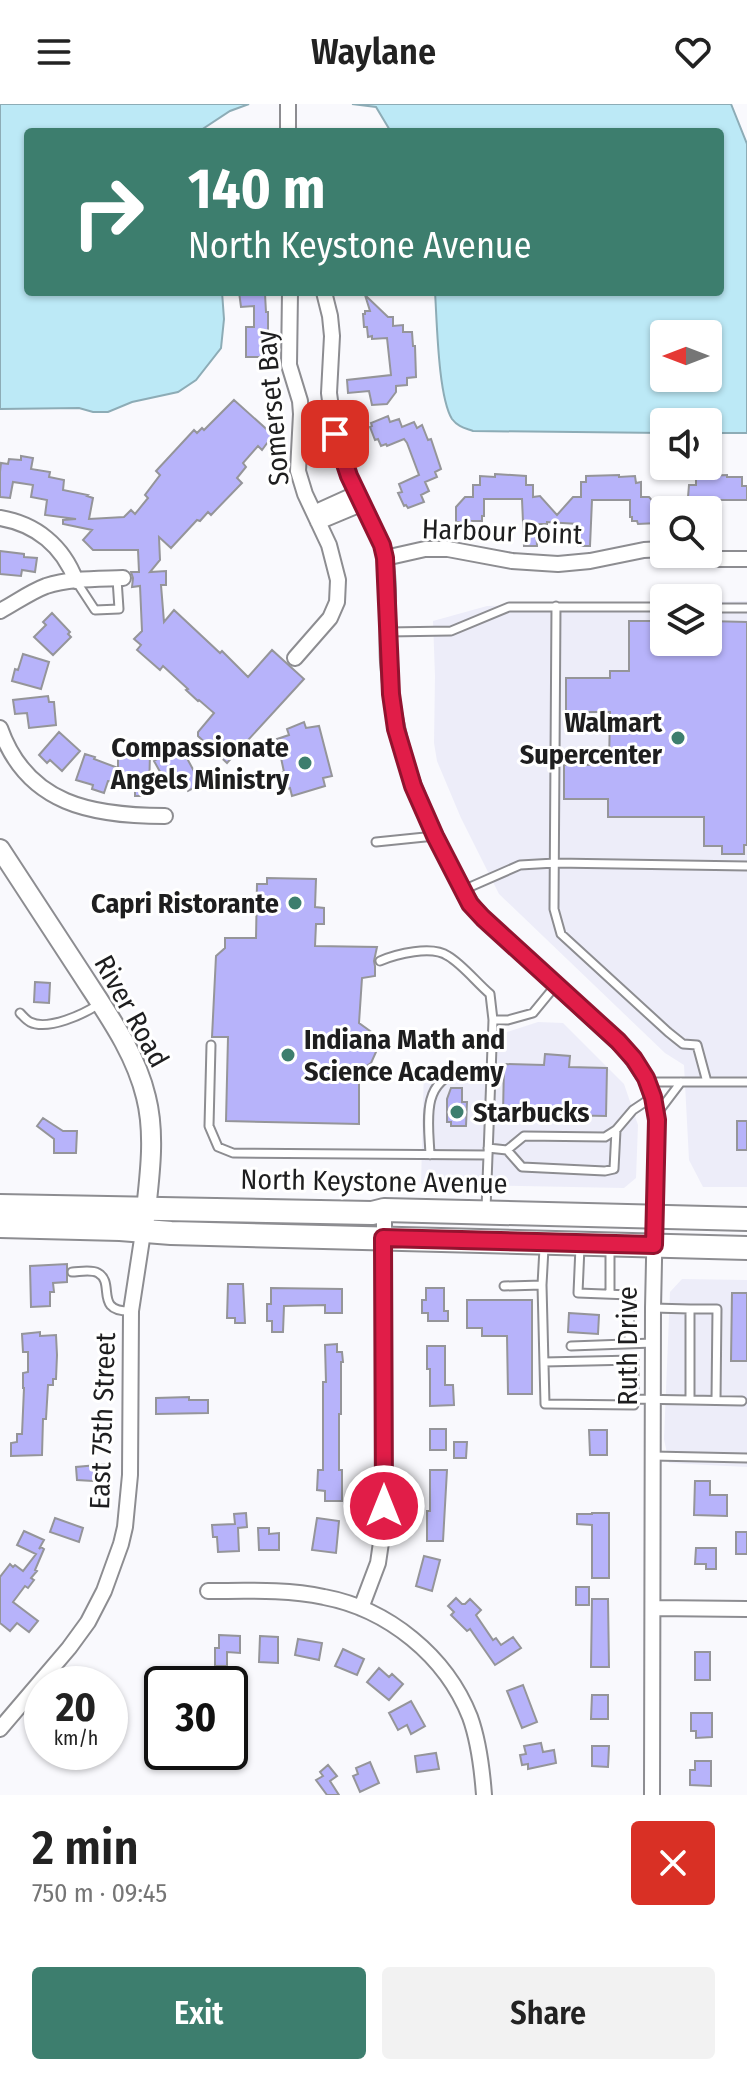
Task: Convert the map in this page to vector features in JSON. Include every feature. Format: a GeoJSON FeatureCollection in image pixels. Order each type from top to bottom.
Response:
{"type":"FeatureCollection","features":[{"type":"Feature","properties":{"kind":"main road","name":"North Keystone Avenue"},"geometry":{"type":"LineString","coordinates":[[6,1216],[145,1219],[372,1213],[384,1210],[747,1219]]}},
{"type":"Feature","properties":{"kind":"main road","name":"North Keystone Avenue"},"geometry":{"type":"LineString","coordinates":[[145,1219],[171,1233],[747,1248]]}},
{"type":"Feature","properties":{"kind":"street"},"geometry":{"type":"LineString","coordinates":[[288,104],[288,128]]}},
{"type":"Feature","properties":{"kind":"street","name":"Somerset Bay"},"geometry":{"type":"LineString","coordinates":[[290,296],[289,365],[301,414],[298,471],[334,560],[338,580],[337,602],[324,627],[295,658]]}},
{"type":"Feature","properties":{"kind":"street","name":"Somerset Bay"},"geometry":{"type":"LineString","coordinates":[[325,296],[332,336],[329,393],[333,423],[349,476],[382,545],[385,558]]}},
{"type":"Feature","properties":{"kind":"street"},"geometry":{"type":"LineString","coordinates":[[316,518],[359,499]]}},
{"type":"Feature","properties":{"kind":"street"},"geometry":{"type":"LineString","coordinates":[[0,518],[30,527],[49,540],[63,555],[76,581]]}},
{"type":"Feature","properties":{"kind":"street","name":"Harbour Point"},"geometry":{"type":"LineString","coordinates":[[385,558],[425,549],[448,549],[512,561],[558,564],[600,560],[650,550]]}},
{"type":"Feature","properties":{"kind":"street","name":"Ruth Drive"},"geometry":{"type":"LineString","coordinates":[[385,558],[387,632],[396,729],[413,786],[435,836],[480,915],[627,1051],[650,1089],[656,1115],[652,1795]]}},
{"type":"Feature","properties":{"kind":"street"},"geometry":{"type":"LineString","coordinates":[[722,559],[747,559]]}},
{"type":"Feature","properties":{"kind":"street"},"geometry":{"type":"LineString","coordinates":[[0,611],[47,586],[120,578]]}},
{"type":"Feature","properties":{"kind":"street"},"geometry":{"type":"LineString","coordinates":[[0,728],[25,770],[63,800],[80,808],[104,813],[165,816]]}},
{"type":"Feature","properties":{"kind":"street","name":"River Road"},"geometry":{"type":"LineString","coordinates":[[0,849],[101,1003],[134,1060],[147,1098],[151,1144],[145,1219]]}},
{"type":"Feature","properties":{"kind":"street"},"geometry":{"type":"LineString","coordinates":[[361,1608],[378,1563],[384,1522],[384,1210]]}},
{"type":"Feature","properties":{"kind":"street","name":"East 75th Street"},"geometry":{"type":"LineString","coordinates":[[0,1729],[76,1639],[96,1607],[115,1564],[125,1527],[130,1475],[131,1311],[145,1219]]}},
{"type":"Feature","properties":{"kind":"street"},"geometry":{"type":"LineString","coordinates":[[208,1591],[308,1594],[346,1602],[400,1629],[423,1648],[456,1689],[480,1750],[484,1795]]}},
{"type":"Feature","properties":{"kind":"street"},"geometry":{"type":"LineString","coordinates":[[653,1608],[747,1609]]}},
{"type":"Feature","properties":{"kind":"lane"},"geometry":{"type":"LineString","coordinates":[[76,581],[95,610],[119,609],[120,578]]}},
{"type":"Feature","properties":{"kind":"lane"},"geometry":{"type":"LineString","coordinates":[[556,606],[554,909],[561,934],[668,1032],[683,1044],[697,1045],[707,1082]]}},
{"type":"Feature","properties":{"kind":"lane"},"geometry":{"type":"LineString","coordinates":[[387,632],[451,631],[509,607],[650,607]]}},
{"type":"Feature","properties":{"kind":"lane"},"geometry":{"type":"LineString","coordinates":[[722,608],[747,608]]}},
{"type":"Feature","properties":{"kind":"lane"},"geometry":{"type":"LineString","coordinates":[[376,842],[435,836]]}},
{"type":"Feature","properties":{"kind":"lane"},"geometry":{"type":"LineString","coordinates":[[463,890],[520,865],[747,866]]}},
{"type":"Feature","properties":{"kind":"lane"},"geometry":{"type":"LineString","coordinates":[[380,961],[396,954],[433,951],[446,954],[490,994],[493,1020],[486,1212]]}},
{"type":"Feature","properties":{"kind":"lane"},"geometry":{"type":"LineString","coordinates":[[493,1020],[508,1020],[533,1013],[556,985]]}},
{"type":"Feature","properties":{"kind":"lane"},"geometry":{"type":"LineString","coordinates":[[20,1013],[30,1022],[39,1024],[72,1019],[101,1003]]}},
{"type":"Feature","properties":{"kind":"lane"},"geometry":{"type":"LineString","coordinates":[[211,1045],[209,1126],[218,1147],[233,1153],[430,1155],[507,1150],[524,1136],[605,1137],[616,1130],[650,1089],[681,1082],[747,1082]]}},
{"type":"Feature","properties":{"kind":"lane"},"geometry":{"type":"LineString","coordinates":[[430,1155],[429,1099],[438,1082],[457,1073],[491,1073]]}},
{"type":"Feature","properties":{"kind":"lane"},"geometry":{"type":"LineString","coordinates":[[656,1115],[681,1082]]}},
{"type":"Feature","properties":{"kind":"lane"},"geometry":{"type":"LineString","coordinates":[[507,1150],[522,1167],[605,1171],[614,1169],[616,1130]]}},
{"type":"Feature","properties":{"kind":"lane"},"geometry":{"type":"LineString","coordinates":[[544,1243],[542,1285],[545,1404],[634,1405],[634,1360],[544,1362]]}},
{"type":"Feature","properties":{"kind":"lane"},"geometry":{"type":"LineString","coordinates":[[580,1243],[578,1293],[630,1295],[690,1309],[717,1309],[716,1400]]}},
{"type":"Feature","properties":{"kind":"lane"},"geometry":{"type":"LineString","coordinates":[[610,1244],[610,1294]]}},
{"type":"Feature","properties":{"kind":"lane"},"geometry":{"type":"LineString","coordinates":[[72,1272],[99,1273],[111,1306],[116,1310],[131,1311]]}},
{"type":"Feature","properties":{"kind":"lane"},"geometry":{"type":"LineString","coordinates":[[504,1286],[542,1285]]}},
{"type":"Feature","properties":{"kind":"lane"},"geometry":{"type":"LineString","coordinates":[[629,1343],[630,1295]]}},
{"type":"Feature","properties":{"kind":"lane"},"geometry":{"type":"LineString","coordinates":[[690,1309],[690,1400]]}},
{"type":"Feature","properties":{"kind":"lane"},"geometry":{"type":"LineString","coordinates":[[571,1346],[653,1343]]}},
{"type":"Feature","properties":{"kind":"lane"},"geometry":{"type":"LineString","coordinates":[[634,1399],[742,1401]]}},
{"type":"Feature","properties":{"kind":"lane"},"geometry":{"type":"LineString","coordinates":[[653,1456],[747,1458]]}},
{"type":"Feature","properties":{"kind":"shaded area"},"geometry":{"type":"Polygon","coordinates":[[[747,601],[747,1187],[703,1187],[689,1160],[684,1065],[665,1053],[499,894],[461,818],[437,761],[434,743],[433,621],[487,606],[650,603],[650,656],[722,656],[722,602],[747,601]]]}},
{"type":"Feature","properties":{"kind":"shaded area"},"geometry":{"type":"Polygon","coordinates":[[[538,1022],[563,1023],[624,1084],[638,1125],[636,1178],[624,1188],[421,1184],[424,1067],[497,1067],[498,1035],[538,1022]]]}},
{"type":"Feature","properties":{"kind":"shaded area"},"geometry":{"type":"Polygon","coordinates":[[[682,1279],[747,1280],[747,1467],[669,1463],[664,1439],[670,1292],[682,1279]]]}},
{"type":"Feature","properties":{"kind":"water"},"geometry":{"type":"Polygon","coordinates":[[[0,104],[249,104],[230,111],[204,128],[24,128],[24,296],[222,296],[224,319],[221,348],[196,380],[178,392],[132,402],[108,412],[79,408],[0,409],[0,104]]]}},
{"type":"Feature","properties":{"kind":"water"},"geometry":{"type":"Polygon","coordinates":[[[352,104],[731,104],[747,144],[747,433],[722,433],[722,408],[650,408],[650,433],[473,431],[459,426],[452,419],[444,394],[435,296],[724,296],[724,128],[389,128],[376,107],[352,104]]]}},
{"type":"Feature","properties":{"kind":"building"},"geometry":{"type":"Polygon","coordinates":[[[240,296],[265,296],[271,357],[246,357],[246,327],[254,327],[254,306],[241,307],[240,296]]]}},
{"type":"Feature","properties":{"kind":"building"},"geometry":{"type":"Polygon","coordinates":[[[365,296],[388,317],[393,317],[393,326],[403,325],[403,332],[412,332],[415,346],[416,377],[407,378],[407,385],[396,386],[396,392],[387,404],[372,405],[369,391],[348,393],[347,380],[391,375],[387,338],[372,339],[372,336],[368,337],[367,327],[364,327],[363,314],[370,311],[365,296]]]}},
{"type":"Feature","properties":{"kind":"building"},"geometry":{"type":"Polygon","coordinates":[[[234,400],[273,435],[262,450],[258,446],[243,463],[246,467],[237,478],[242,483],[211,515],[208,512],[200,521],[197,520],[171,548],[159,537],[160,560],[150,572],[166,571],[166,585],[161,585],[164,622],[174,610],[248,677],[272,650],[304,679],[227,763],[198,736],[214,713],[163,666],[160,670],[137,650],[141,645],[134,639],[142,631],[140,586],[132,587],[131,572],[139,572],[138,550],[93,550],[83,540],[92,530],[63,524],[63,520],[76,519],[45,515],[47,500],[31,497],[33,485],[13,482],[10,498],[0,497],[0,472],[1,463],[8,464],[9,459],[21,460],[21,456],[33,458],[31,469],[50,472],[49,477],[64,480],[63,490],[93,498],[89,519],[124,517],[131,510],[135,514],[160,475],[156,471],[194,430],[197,433],[202,428],[204,430],[234,400]]]}},
{"type":"Feature","properties":{"kind":"building"},"geometry":{"type":"Polygon","coordinates":[[[388,416],[390,422],[399,419],[402,427],[414,422],[417,428],[422,425],[428,440],[431,439],[441,469],[435,472],[437,477],[425,482],[429,491],[421,495],[424,502],[408,508],[398,493],[402,492],[399,484],[419,475],[407,443],[404,439],[381,446],[370,427],[371,423],[388,416]]]}},
{"type":"Feature","properties":{"kind":"building"},"geometry":{"type":"Polygon","coordinates":[[[495,474],[526,476],[526,485],[533,485],[533,497],[540,496],[557,515],[573,497],[581,497],[581,482],[586,482],[586,476],[635,476],[636,483],[641,482],[641,497],[650,498],[650,523],[632,521],[630,500],[592,500],[590,546],[578,546],[578,524],[547,522],[536,524],[537,546],[524,546],[522,499],[484,499],[482,521],[472,521],[472,524],[456,522],[456,507],[465,497],[473,497],[473,485],[480,485],[480,476],[495,477],[495,474]]]}},
{"type":"Feature","properties":{"kind":"building"},"geometry":{"type":"Polygon","coordinates":[[[722,475],[742,477],[742,486],[747,486],[747,500],[688,496],[689,485],[696,485],[696,480],[722,480],[722,475]]]}},
{"type":"Feature","properties":{"kind":"building"},"geometry":{"type":"Polygon","coordinates":[[[0,551],[37,558],[35,572],[22,570],[21,576],[0,574],[0,551]]]}},
{"type":"Feature","properties":{"kind":"building"},"geometry":{"type":"Polygon","coordinates":[[[52,613],[71,637],[53,655],[34,637],[52,613]]]}},
{"type":"Feature","properties":{"kind":"building","name":"Walmart Supercenter"},"geometry":{"type":"Polygon","coordinates":[[[629,621],[650,621],[650,656],[722,656],[722,621],[747,622],[747,845],[744,845],[744,854],[722,854],[722,846],[704,846],[704,817],[608,817],[608,799],[564,799],[564,765],[609,765],[610,712],[566,712],[566,678],[610,678],[610,671],[629,671],[629,621]]]}},
{"type":"Feature","properties":{"kind":"building"},"geometry":{"type":"Polygon","coordinates":[[[23,654],[49,662],[41,689],[12,681],[23,654]]]}},
{"type":"Feature","properties":{"kind":"building"},"geometry":{"type":"Polygon","coordinates":[[[48,696],[49,702],[54,702],[56,725],[29,728],[27,713],[15,714],[13,700],[48,696]]]}},
{"type":"Feature","properties":{"kind":"building"},"geometry":{"type":"Polygon","coordinates":[[[304,722],[306,728],[319,726],[332,776],[323,778],[325,786],[292,796],[290,788],[280,791],[276,774],[284,772],[277,739],[289,735],[287,729],[304,722]]]}},
{"type":"Feature","properties":{"kind":"building"},"geometry":{"type":"Polygon","coordinates":[[[59,732],[80,751],[62,771],[39,755],[59,732]]]}},
{"type":"Feature","properties":{"kind":"building"},"geometry":{"type":"Polygon","coordinates":[[[173,750],[175,755],[183,751],[201,784],[188,791],[182,779],[168,786],[154,761],[173,750]]]}},
{"type":"Feature","properties":{"kind":"building"},"geometry":{"type":"Polygon","coordinates":[[[118,752],[150,752],[149,796],[135,796],[135,782],[108,781],[104,793],[92,789],[93,785],[76,780],[85,754],[118,768],[118,752]]]}},
{"type":"Feature","properties":{"kind":"building"},"geometry":{"type":"Polygon","coordinates":[[[267,878],[316,879],[315,907],[324,908],[324,924],[316,924],[315,946],[377,947],[375,976],[362,978],[359,1023],[377,1036],[376,1052],[371,1063],[359,1071],[359,1124],[226,1121],[228,1037],[212,1037],[216,956],[225,948],[225,938],[256,938],[257,884],[267,884],[267,878]]]}},
{"type":"Feature","properties":{"kind":"building"},"geometry":{"type":"Polygon","coordinates":[[[35,982],[50,983],[49,1003],[34,1002],[35,982]]]}},
{"type":"Feature","properties":{"kind":"building"},"geometry":{"type":"Polygon","coordinates":[[[545,1054],[570,1056],[569,1067],[607,1068],[606,1116],[503,1114],[504,1064],[544,1065],[545,1054]]]}},
{"type":"Feature","properties":{"kind":"building"},"geometry":{"type":"Polygon","coordinates":[[[451,1088],[462,1088],[462,1102],[467,1102],[466,1126],[451,1126],[451,1122],[447,1122],[447,1099],[451,1088]]]}},
{"type":"Feature","properties":{"kind":"building"},"geometry":{"type":"Polygon","coordinates":[[[43,1118],[63,1131],[77,1131],[76,1153],[54,1153],[54,1139],[37,1126],[43,1118]]]}},
{"type":"Feature","properties":{"kind":"building"},"geometry":{"type":"Polygon","coordinates":[[[737,1121],[747,1121],[747,1150],[737,1150],[737,1121]]]}},
{"type":"Feature","properties":{"kind":"building"},"geometry":{"type":"Polygon","coordinates":[[[67,1264],[67,1282],[53,1283],[50,1306],[31,1307],[30,1266],[67,1264]]]}},
{"type":"Feature","properties":{"kind":"building"},"geometry":{"type":"Polygon","coordinates":[[[228,1284],[243,1284],[245,1323],[235,1323],[235,1318],[227,1318],[228,1284]]]}},
{"type":"Feature","properties":{"kind":"building"},"geometry":{"type":"Polygon","coordinates":[[[271,1288],[342,1289],[342,1313],[325,1313],[325,1305],[284,1306],[283,1332],[272,1332],[272,1321],[267,1321],[271,1288]]]}},
{"type":"Feature","properties":{"kind":"building"},"geometry":{"type":"Polygon","coordinates":[[[426,1288],[444,1288],[444,1311],[448,1311],[448,1321],[428,1321],[428,1313],[422,1313],[426,1288]]]}},
{"type":"Feature","properties":{"kind":"building"},"geometry":{"type":"Polygon","coordinates":[[[732,1293],[747,1293],[747,1361],[731,1361],[732,1293]]]}},
{"type":"Feature","properties":{"kind":"building"},"geometry":{"type":"Polygon","coordinates":[[[467,1300],[532,1300],[532,1394],[508,1394],[507,1336],[482,1336],[482,1328],[467,1328],[467,1300]]]}},
{"type":"Feature","properties":{"kind":"building"},"geometry":{"type":"Polygon","coordinates":[[[569,1313],[599,1315],[598,1334],[568,1332],[569,1313]]]}},
{"type":"Feature","properties":{"kind":"building"},"geometry":{"type":"Polygon","coordinates":[[[40,1332],[40,1336],[56,1335],[57,1355],[56,1379],[53,1379],[53,1385],[48,1385],[42,1455],[11,1456],[11,1443],[17,1442],[17,1434],[22,1434],[23,1373],[28,1372],[28,1352],[23,1352],[22,1334],[40,1332]]]}},
{"type":"Feature","properties":{"kind":"building"},"geometry":{"type":"Polygon","coordinates":[[[337,1344],[337,1352],[342,1352],[343,1362],[339,1414],[342,1501],[325,1501],[325,1491],[317,1490],[318,1470],[323,1470],[325,1345],[337,1344]]]}},
{"type":"Feature","properties":{"kind":"building"},"geometry":{"type":"Polygon","coordinates":[[[427,1346],[445,1346],[445,1385],[453,1385],[454,1405],[430,1406],[427,1346]]]}},
{"type":"Feature","properties":{"kind":"building"},"geometry":{"type":"Polygon","coordinates":[[[189,1397],[189,1400],[208,1400],[208,1413],[156,1414],[156,1398],[189,1397]]]}},
{"type":"Feature","properties":{"kind":"building"},"geometry":{"type":"Polygon","coordinates":[[[430,1429],[446,1429],[446,1450],[430,1450],[430,1429]]]}},
{"type":"Feature","properties":{"kind":"building"},"geometry":{"type":"Polygon","coordinates":[[[589,1430],[607,1430],[607,1455],[590,1455],[589,1430]]]}},
{"type":"Feature","properties":{"kind":"building"},"geometry":{"type":"Polygon","coordinates":[[[454,1442],[467,1442],[466,1458],[454,1458],[454,1442]]]}},
{"type":"Feature","properties":{"kind":"building"},"geometry":{"type":"Polygon","coordinates":[[[108,1464],[109,1482],[77,1480],[76,1467],[108,1464]]]}},
{"type":"Feature","properties":{"kind":"building"},"geometry":{"type":"Polygon","coordinates":[[[430,1470],[447,1470],[443,1541],[427,1541],[430,1470]]]}},
{"type":"Feature","properties":{"kind":"building"},"geometry":{"type":"Polygon","coordinates":[[[695,1481],[710,1481],[710,1495],[727,1495],[727,1516],[694,1515],[695,1481]]]}},
{"type":"Feature","properties":{"kind":"building"},"geometry":{"type":"Polygon","coordinates":[[[246,1513],[247,1527],[238,1528],[239,1551],[218,1552],[212,1525],[235,1524],[234,1514],[246,1513]]]}},
{"type":"Feature","properties":{"kind":"building"},"geometry":{"type":"Polygon","coordinates":[[[609,1513],[609,1578],[592,1578],[592,1525],[577,1524],[577,1514],[609,1513]]]}},
{"type":"Feature","properties":{"kind":"building"},"geometry":{"type":"Polygon","coordinates":[[[55,1518],[83,1528],[79,1542],[50,1532],[55,1518]]]}},
{"type":"Feature","properties":{"kind":"building"},"geometry":{"type":"Polygon","coordinates":[[[317,1518],[339,1521],[336,1553],[312,1550],[317,1518]]]}},
{"type":"Feature","properties":{"kind":"building"},"geometry":{"type":"Polygon","coordinates":[[[258,1528],[269,1528],[269,1534],[279,1533],[279,1550],[259,1550],[258,1528]]]}},
{"type":"Feature","properties":{"kind":"building"},"geometry":{"type":"Polygon","coordinates":[[[24,1531],[44,1540],[39,1549],[44,1549],[37,1571],[31,1578],[34,1580],[13,1602],[38,1621],[29,1632],[17,1623],[10,1631],[0,1623],[0,1577],[10,1564],[23,1571],[36,1554],[17,1545],[24,1531]]]}},
{"type":"Feature","properties":{"kind":"building"},"geometry":{"type":"Polygon","coordinates":[[[736,1532],[747,1532],[747,1554],[736,1554],[736,1532]]]}},
{"type":"Feature","properties":{"kind":"building"},"geometry":{"type":"Polygon","coordinates":[[[696,1548],[716,1548],[716,1569],[706,1569],[706,1564],[695,1564],[696,1548]]]}},
{"type":"Feature","properties":{"kind":"building"},"geometry":{"type":"Polygon","coordinates":[[[424,1556],[440,1560],[432,1591],[416,1586],[424,1556]]]}},
{"type":"Feature","properties":{"kind":"building"},"geometry":{"type":"Polygon","coordinates":[[[576,1587],[589,1587],[589,1605],[576,1605],[576,1587]]]}},
{"type":"Feature","properties":{"kind":"building"},"geometry":{"type":"Polygon","coordinates":[[[456,1598],[462,1604],[470,1599],[481,1610],[476,1615],[493,1640],[496,1638],[501,1645],[513,1637],[521,1648],[495,1665],[470,1629],[467,1631],[451,1615],[454,1612],[448,1606],[456,1598]]]}},
{"type":"Feature","properties":{"kind":"building"},"geometry":{"type":"Polygon","coordinates":[[[592,1599],[608,1599],[609,1667],[591,1667],[592,1599]]]}},
{"type":"Feature","properties":{"kind":"building"},"geometry":{"type":"Polygon","coordinates":[[[219,1635],[240,1636],[240,1653],[227,1652],[227,1666],[215,1666],[215,1648],[219,1648],[219,1635]]]}},
{"type":"Feature","properties":{"kind":"building"},"geometry":{"type":"Polygon","coordinates":[[[260,1636],[278,1637],[278,1663],[259,1662],[260,1636]]]}},
{"type":"Feature","properties":{"kind":"building"},"geometry":{"type":"Polygon","coordinates":[[[298,1639],[322,1643],[319,1660],[295,1655],[298,1639]]]}},
{"type":"Feature","properties":{"kind":"building"},"geometry":{"type":"Polygon","coordinates":[[[343,1649],[364,1659],[357,1675],[335,1666],[343,1649]]]}},
{"type":"Feature","properties":{"kind":"building"},"geometry":{"type":"Polygon","coordinates":[[[695,1652],[710,1652],[710,1680],[695,1680],[695,1652]]]}},
{"type":"Feature","properties":{"kind":"building"},"geometry":{"type":"Polygon","coordinates":[[[379,1668],[403,1684],[389,1700],[367,1682],[379,1668]]]}},
{"type":"Feature","properties":{"kind":"building"},"geometry":{"type":"Polygon","coordinates":[[[523,1685],[537,1722],[522,1728],[507,1691],[523,1685]]]}},
{"type":"Feature","properties":{"kind":"building"},"geometry":{"type":"Polygon","coordinates":[[[592,1695],[608,1695],[608,1719],[591,1719],[592,1695]]]}},
{"type":"Feature","properties":{"kind":"building"},"geometry":{"type":"Polygon","coordinates":[[[411,1701],[425,1726],[411,1734],[407,1725],[398,1730],[389,1713],[411,1701]]]}},
{"type":"Feature","properties":{"kind":"building"},"geometry":{"type":"Polygon","coordinates":[[[691,1713],[712,1713],[712,1737],[696,1738],[696,1731],[691,1731],[691,1713]]]}},
{"type":"Feature","properties":{"kind":"building"},"geometry":{"type":"Polygon","coordinates":[[[541,1743],[543,1752],[554,1750],[556,1763],[528,1769],[528,1764],[522,1765],[520,1755],[526,1754],[524,1746],[541,1743]]]}},
{"type":"Feature","properties":{"kind":"building"},"geometry":{"type":"Polygon","coordinates":[[[592,1746],[609,1746],[608,1767],[592,1766],[592,1746]]]}},
{"type":"Feature","properties":{"kind":"building"},"geometry":{"type":"Polygon","coordinates":[[[436,1753],[439,1769],[417,1772],[415,1756],[436,1753]]]}},
{"type":"Feature","properties":{"kind":"building"},"geometry":{"type":"Polygon","coordinates":[[[695,1761],[711,1761],[711,1786],[690,1785],[690,1770],[695,1770],[695,1761]]]}},
{"type":"Feature","properties":{"kind":"building"},"geometry":{"type":"Polygon","coordinates":[[[370,1762],[379,1783],[360,1792],[353,1776],[358,1774],[356,1768],[370,1762]]]}},
{"type":"Feature","properties":{"kind":"building"},"geometry":{"type":"Polygon","coordinates":[[[328,1765],[337,1776],[330,1781],[339,1795],[327,1795],[316,1780],[323,1776],[320,1772],[328,1765]]]}},
{"type":"Feature","properties":{"kind":"place","name":"Walmart Supercenter"},"geometry":{"type":"Point","coordinates":[678,738]}},
{"type":"Feature","properties":{"kind":"place","name":"Compassionate Angels Ministry"},"geometry":{"type":"Point","coordinates":[305,763]}},
{"type":"Feature","properties":{"kind":"place","name":"Capri Ristorante"},"geometry":{"type":"Point","coordinates":[295,903]}},
{"type":"Feature","properties":{"kind":"place","name":"Indiana Math and Science Academy"},"geometry":{"type":"Point","coordinates":[288,1055]}},
{"type":"Feature","properties":{"kind":"place","name":"Starbucks"},"geometry":{"type":"Point","coordinates":[457,1112]}},
{"type":"Feature","properties":{"kind":"route"},"geometry":{"type":"LineString","coordinates":[[335,434],[358,498],[382,545],[387,570],[388,658],[395,723],[405,764],[427,819],[470,904],[606,1029],[634,1059],[648,1082],[657,1120],[654,1245],[383,1238],[384,1506]]}}]}
